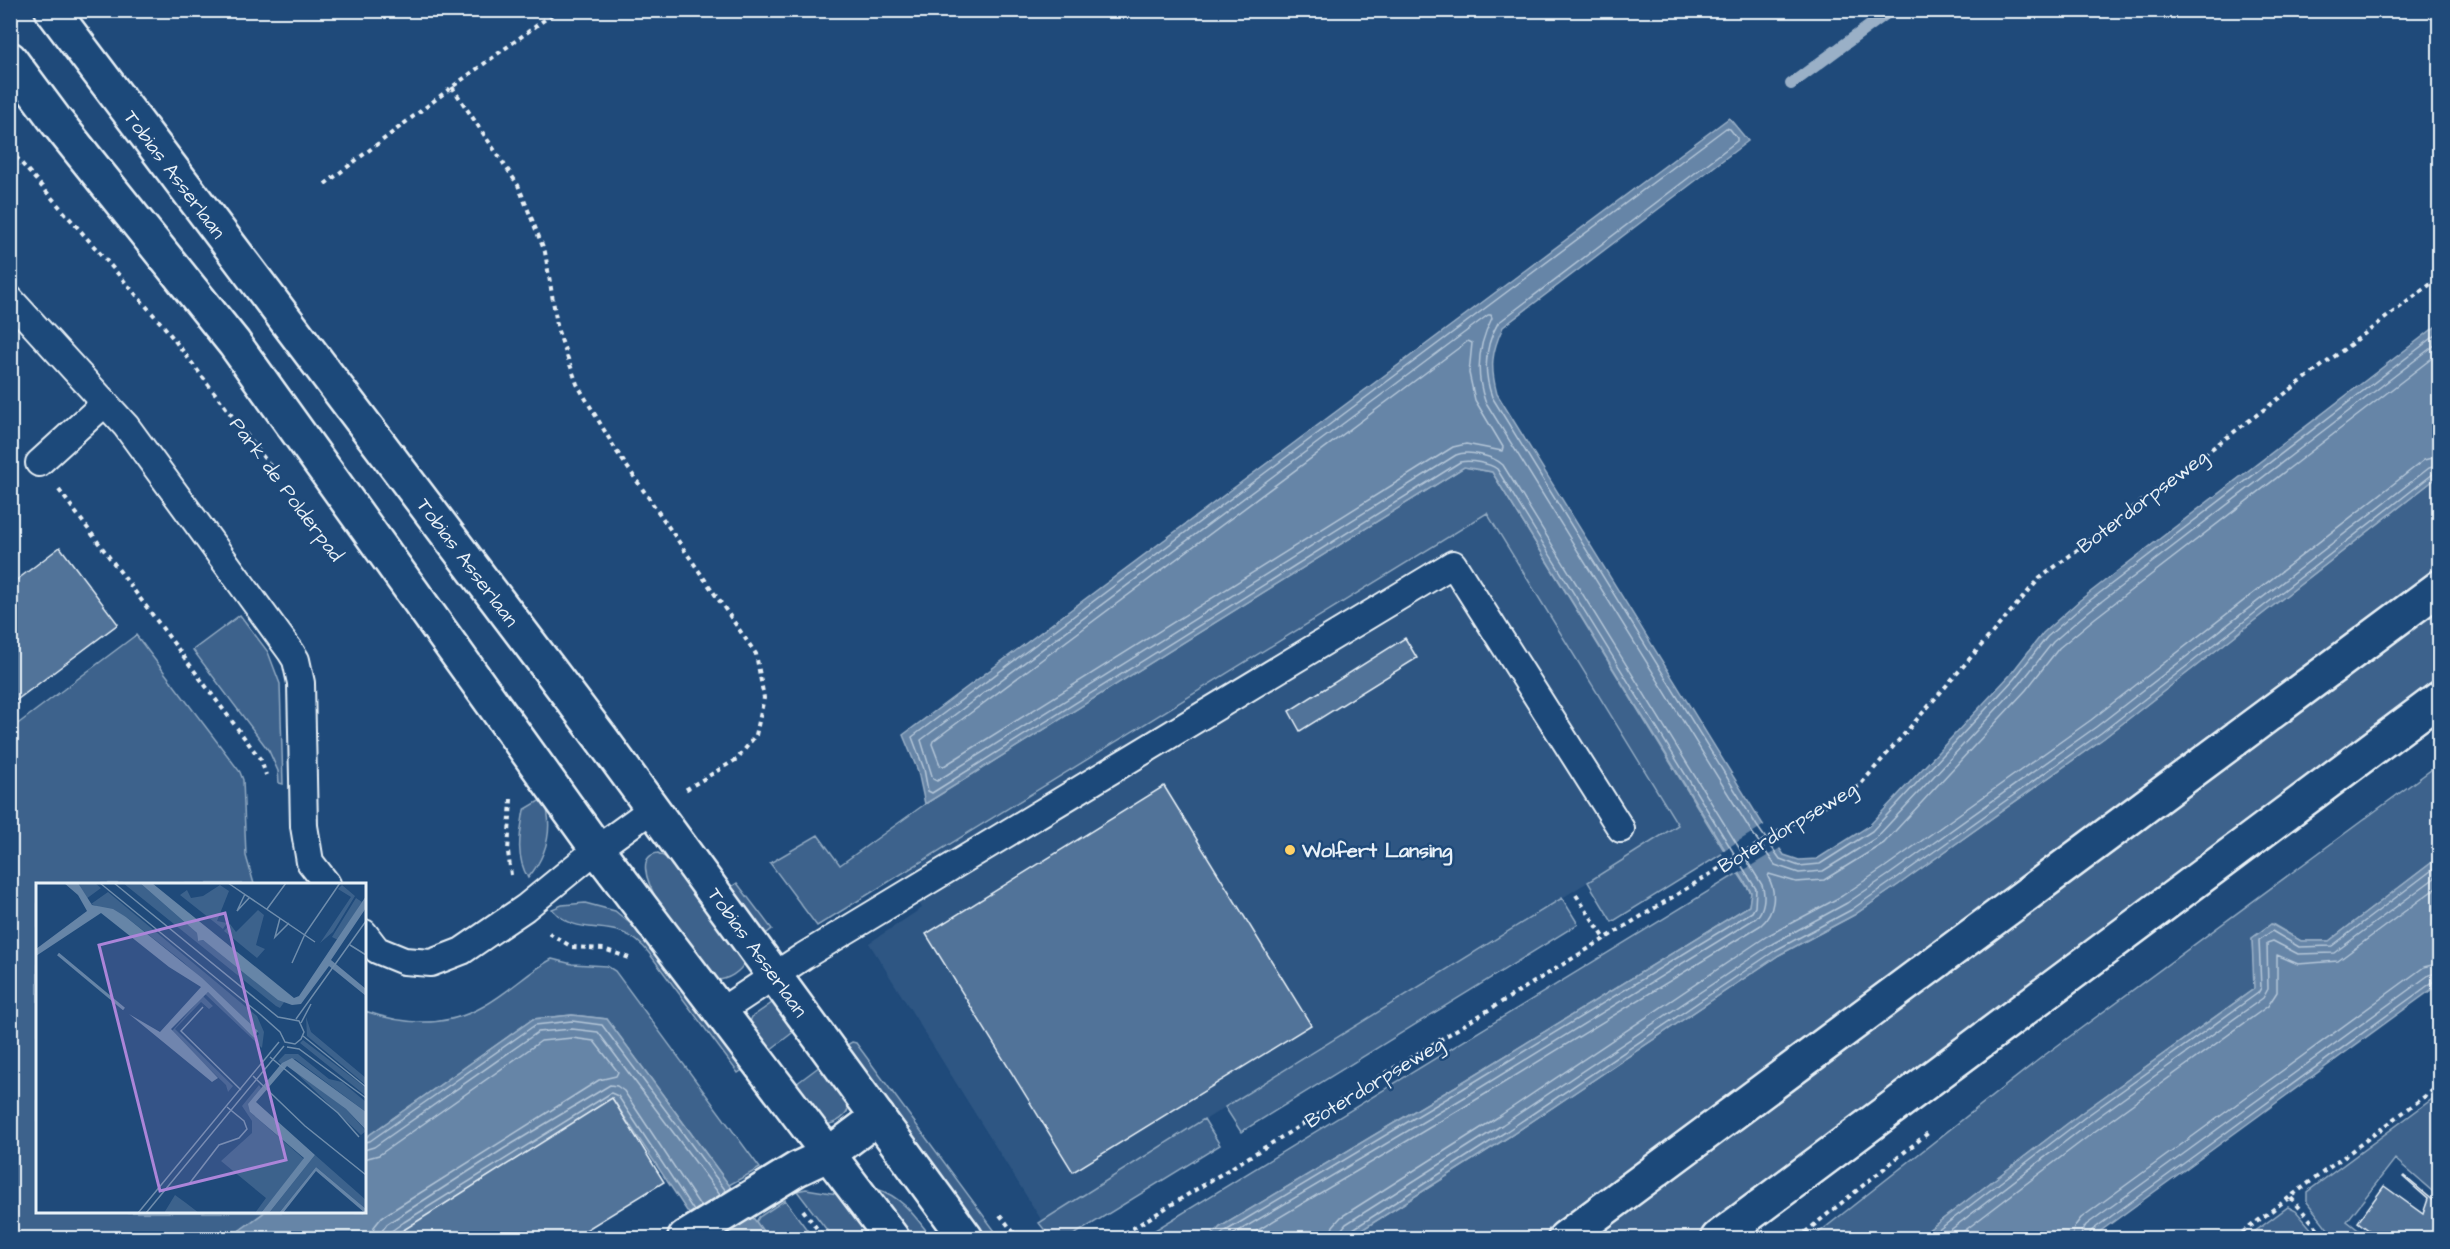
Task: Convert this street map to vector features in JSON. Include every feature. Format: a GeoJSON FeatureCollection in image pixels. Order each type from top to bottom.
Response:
{"type":"FeatureCollection","features":[{"type":"Feature","properties":{"kind":"street","name":"Tobias Asserlaan"},"geometry":{"type":"LineString","coordinates":[[52,10],[652,808],[966,1239]]}},
{"type":"Feature","properties":{"kind":"street"},"geometry":{"type":"LineString","coordinates":[[10,58],[56,121],[234,343],[597,849],[892,1239]]}},
{"type":"Feature","properties":{"kind":"street"},"geometry":{"type":"LineString","coordinates":[[1565,1239],[2439,587]]}},
{"type":"Feature","properties":{"kind":"street"},"geometry":{"type":"LineString","coordinates":[[1718,1239],[2439,698]]}},
{"type":"Feature","properties":{"kind":"street"},"geometry":{"type":"LineString","coordinates":[[687,1238],[797,1169],[829,1154],[878,1117]]}},
{"type":"Feature","properties":{"kind":"lane"},"geometry":{"type":"LineString","coordinates":[[10,299],[133,435],[296,660],[301,683],[304,826],[310,862],[326,883]]}},
{"type":"Feature","properties":{"kind":"lane"},"geometry":{"type":"LineString","coordinates":[[39,463],[105,403]]}},
{"type":"Feature","properties":{"kind":"lane"},"geometry":{"type":"LineString","coordinates":[[721,1011],[775,975],[1453,564],[1621,830]]}},
{"type":"Feature","properties":{"kind":"lane"},"geometry":{"type":"LineString","coordinates":[[366,936],[377,950],[404,962],[431,963],[462,951],[525,908],[597,849],[652,808]]}},
{"type":"Feature","properties":{"kind":"path"},"geometry":{"type":"LineString","coordinates":[[326,184],[452,87],[558,10]]}},
{"type":"Feature","properties":{"kind":"path"},"geometry":{"type":"LineString","coordinates":[[452,87],[518,184],[545,252],[558,331],[577,384],[617,452],[756,654],[764,698],[756,735],[737,759],[652,808]]}},
{"type":"Feature","properties":{"kind":"path","name":"Park de Polderpad"},"geometry":{"type":"LineString","coordinates":[[10,150],[166,329],[281,480]]}},
{"type":"Feature","properties":{"kind":"path","name":"Boterdorpseweg"},"geometry":{"type":"LineString","coordinates":[[1117,1239],[1790,825],[1858,786],[2040,579],[2439,277]]}},
{"type":"Feature","properties":{"kind":"path"},"geometry":{"type":"LineString","coordinates":[[39,463],[261,760],[267,778]]}},
{"type":"Feature","properties":{"kind":"path"},"geometry":{"type":"LineString","coordinates":[[511,791],[508,852],[511,879],[525,908],[547,931],[572,947],[604,949],[635,960]]}},
{"type":"Feature","properties":{"kind":"path"},"geometry":{"type":"LineString","coordinates":[[1576,895],[1606,940]]}},
{"type":"Feature","properties":{"kind":"path"},"geometry":{"type":"LineString","coordinates":[[2235,1239],[2439,1085]]}},
{"type":"Feature","properties":{"kind":"path"},"geometry":{"type":"LineString","coordinates":[[2291,1198],[2326,1239]]}},
{"type":"Feature","properties":{"kind":"shaded area"},"geometry":{"type":"Polygon","coordinates":[[[1464,467],[1492,472],[1725,852],[1612,922],[1588,882],[1678,825],[1487,513],[817,926],[770,863],[818,835],[840,865],[925,804],[1464,467]]]}},
{"type":"Feature","properties":{"kind":"shaded area"},"geometry":{"type":"Polygon","coordinates":[[[2439,476],[2439,569],[1774,1070],[1546,1238],[1349,1238],[1510,1136],[1779,955],[1854,915],[1898,885],[2104,738],[2439,476]]]}},
{"type":"Feature","properties":{"kind":"shaded area","name":"Wolfert Lansing"},"geometry":{"type":"Polygon","coordinates":[[[1487,513],[1678,826],[1042,1221],[869,943],[922,908],[902,875],[1487,513]]]}},
{"type":"Feature","properties":{"kind":"shaded area"},"geometry":{"type":"Polygon","coordinates":[[[2439,604],[2439,685],[1698,1238],[1587,1238],[2439,604]]]}},
{"type":"Feature","properties":{"kind":"shaded area"},"geometry":{"type":"Polygon","coordinates":[[[240,615],[268,652],[280,684],[283,784],[279,783],[278,771],[269,751],[193,650],[240,615]]]}},
{"type":"Feature","properties":{"kind":"shaded area"},"geometry":{"type":"Polygon","coordinates":[[[136,635],[240,772],[243,780],[246,856],[254,883],[36,883],[36,1213],[264,1213],[229,1238],[11,1238],[11,729],[136,635]]]}},
{"type":"Feature","properties":{"kind":"shaded area"},"geometry":{"type":"Polygon","coordinates":[[[2439,764],[2439,857],[2329,941],[2301,941],[2272,924],[2252,938],[2255,988],[2080,1114],[1918,1238],[1812,1238],[2042,1057],[2439,764]]]}},
{"type":"Feature","properties":{"kind":"shaded area"},"geometry":{"type":"Polygon","coordinates":[[[544,798],[549,820],[547,840],[540,860],[528,878],[520,853],[524,810],[544,798]]]}},
{"type":"Feature","properties":{"kind":"shaded area"},"geometry":{"type":"Polygon","coordinates":[[[658,853],[672,861],[746,960],[733,975],[714,980],[665,914],[646,874],[647,860],[658,853]]]}},
{"type":"Feature","properties":{"kind":"shaded area"},"geometry":{"type":"Polygon","coordinates":[[[1738,873],[1751,893],[1749,906],[1458,1085],[1220,1227],[1210,1238],[1142,1238],[1738,873]]]}},
{"type":"Feature","properties":{"kind":"shaded area"},"geometry":{"type":"Polygon","coordinates":[[[737,883],[772,929],[762,937],[727,890],[737,883]]]}},
{"type":"Feature","properties":{"kind":"shaded area"},"geometry":{"type":"Polygon","coordinates":[[[1562,898],[1578,924],[1241,1132],[1225,1107],[1562,898]]]}},
{"type":"Feature","properties":{"kind":"shaded area"},"geometry":{"type":"Polygon","coordinates":[[[585,903],[615,911],[643,934],[748,1066],[738,1073],[637,940],[624,933],[575,924],[563,919],[552,909],[562,905],[585,903]]]}},
{"type":"Feature","properties":{"kind":"shaded area"},"geometry":{"type":"Polygon","coordinates":[[[552,959],[572,964],[607,966],[615,971],[760,1168],[729,1185],[607,1019],[572,1015],[533,1019],[366,1137],[366,1011],[410,1021],[440,1021],[455,1018],[493,1001],[552,959]]]}},
{"type":"Feature","properties":{"kind":"shaded area"},"geometry":{"type":"Polygon","coordinates":[[[772,1003],[776,1003],[800,1027],[766,1053],[749,1024],[752,1017],[772,1003]]]}},
{"type":"Feature","properties":{"kind":"shaded area"},"geometry":{"type":"Polygon","coordinates":[[[852,1042],[856,1043],[1000,1238],[985,1238],[845,1049],[845,1046],[852,1042]]]}},
{"type":"Feature","properties":{"kind":"shaded area"},"geometry":{"type":"Polygon","coordinates":[[[824,1063],[849,1104],[847,1112],[841,1119],[824,1125],[792,1087],[824,1063]]]}},
{"type":"Feature","properties":{"kind":"shaded area"},"geometry":{"type":"Polygon","coordinates":[[[2439,1094],[2439,1197],[2395,1159],[2347,1221],[2361,1232],[2360,1238],[2335,1238],[2307,1202],[2307,1192],[2439,1094]]]}},
{"type":"Feature","properties":{"kind":"shaded area"},"geometry":{"type":"Polygon","coordinates":[[[1204,1119],[1220,1145],[1069,1238],[1051,1238],[1039,1223],[1204,1119]]]}},
{"type":"Feature","properties":{"kind":"shaded area"},"geometry":{"type":"Polygon","coordinates":[[[806,1189],[837,1194],[847,1206],[851,1205],[876,1238],[833,1238],[797,1191],[806,1189]]]}},
{"type":"Feature","properties":{"kind":"shaded area"},"geometry":{"type":"Polygon","coordinates":[[[877,1189],[902,1203],[932,1238],[908,1238],[874,1190],[877,1189]]]}},
{"type":"Feature","properties":{"kind":"shaded area"},"geometry":{"type":"Polygon","coordinates":[[[785,1200],[813,1238],[768,1238],[756,1222],[759,1217],[785,1200]]]}},
{"type":"Feature","properties":{"kind":"shaded area"},"geometry":{"type":"Polygon","coordinates":[[[2288,1207],[2296,1211],[2319,1238],[2246,1238],[2288,1207]]]}},
{"type":"Feature","properties":{"kind":"water"},"geometry":{"type":"Polygon","coordinates":[[[1729,118],[1748,141],[1503,327],[1494,353],[1493,376],[1497,394],[1784,855],[1799,860],[1817,859],[1869,826],[2010,675],[2043,633],[2080,600],[2439,324],[2439,476],[2104,738],[1898,885],[1854,915],[1779,955],[1510,1136],[1349,1238],[1210,1238],[1220,1227],[1458,1085],[1749,906],[1751,892],[1492,472],[1464,467],[925,804],[918,771],[903,735],[1729,118]]]}},
{"type":"Feature","properties":{"kind":"water"},"geometry":{"type":"Polygon","coordinates":[[[2439,857],[2439,984],[2091,1238],[1918,1238],[2080,1114],[2254,989],[2252,938],[2271,924],[2301,941],[2329,941],[2439,857]]]}},
{"type":"Feature","properties":{"kind":"water"},"geometry":{"type":"Polygon","coordinates":[[[572,1015],[607,1019],[768,1238],[705,1238],[612,1098],[391,1238],[229,1238],[264,1213],[366,1213],[366,1137],[533,1019],[572,1015]]]}},
{"type":"Feature","properties":{"kind":"pier"},"geometry":{"type":"Polygon","coordinates":[[[1766,824],[1782,847],[1736,875],[1721,852],[1766,824]]]}},
{"type":"Feature","properties":{"kind":"building"},"geometry":{"type":"Polygon","coordinates":[[[60,547],[118,624],[10,705],[10,585],[60,547]]]}},
{"type":"Feature","properties":{"kind":"building"},"geometry":{"type":"Polygon","coordinates":[[[1405,638],[1417,658],[1300,731],[1289,711],[1405,638]]]}},
{"type":"Feature","properties":{"kind":"building"},"geometry":{"type":"Polygon","coordinates":[[[1164,786],[1311,1025],[1073,1172],[926,934],[1164,786]]]}},
{"type":"Feature","properties":{"kind":"building"},"geometry":{"type":"Polygon","coordinates":[[[612,1098],[664,1182],[573,1238],[391,1238],[612,1098]]]}},
{"type":"Feature","properties":{"kind":"building"},"geometry":{"type":"Polygon","coordinates":[[[2404,1176],[2440,1206],[2440,1238],[2373,1238],[2374,1234],[2358,1222],[2384,1186],[2423,1214],[2428,1199],[2404,1176]]]}},
{"type":"Feature","properties":{"kind":"waterway"},"geometry":{"type":"LineString","coordinates":[[1791,84],[1891,10]]}},
{"type":"Feature","properties":{"kind":"place","name":"Wolfert Lansing"},"geometry":{"type":"Point","coordinates":[1290,850]}}]}
